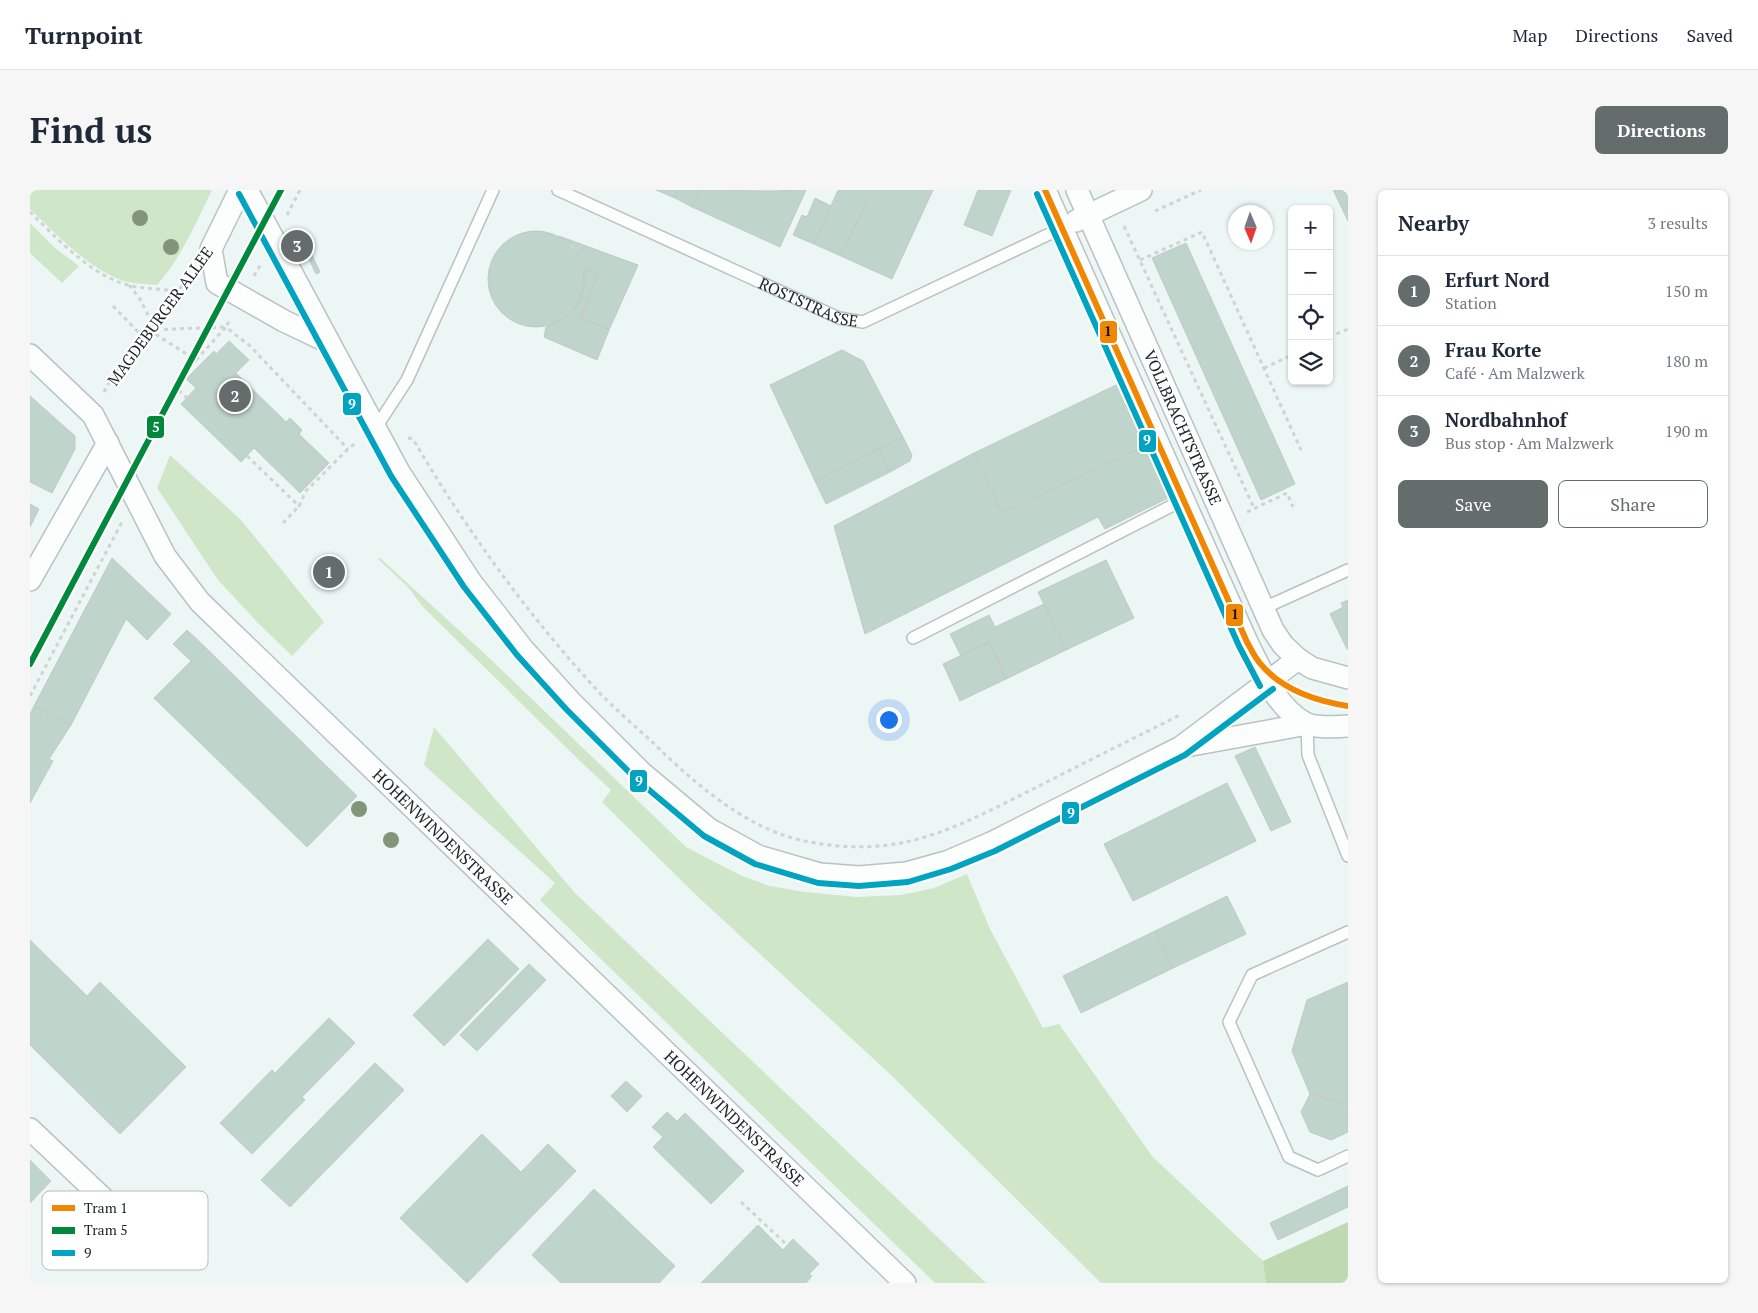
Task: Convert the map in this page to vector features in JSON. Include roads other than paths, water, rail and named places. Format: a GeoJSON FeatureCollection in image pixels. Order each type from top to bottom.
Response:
{"type":"FeatureCollection","features":[{"type":"Feature","properties":{"kind":"street","name":"MAGDEBURGER ALLEE"},"geometry":{"type":"LineString","coordinates":[[240,190],[210,249],[217,283],[284,321],[328,342]]}},
{"type":"Feature","properties":{"kind":"street"},"geometry":{"type":"LineString","coordinates":[[247,190],[404,480],[471,582],[523,649],[572,703],[642,773],[708,830],[758,856],[820,874],[859,877],[906,873],[950,861],[991,843],[1181,747],[1298,659]]}},
{"type":"Feature","properties":{"kind":"street"},"geometry":{"type":"LineString","coordinates":[[1045,190],[1247,642],[1271,679],[1286,708],[1307,724]]}},
{"type":"Feature","properties":{"kind":"street","name":"VOLLBRACHTSTRASSE"},"geometry":{"type":"LineString","coordinates":[[1076,190],[1273,630],[1283,645],[1298,659],[1312,668],[1348,678]]}},
{"type":"Feature","properties":{"kind":"street","name":"ROSTSTRASSE"},"geometry":{"type":"LineString","coordinates":[[1062,228],[1141,190]]}},
{"type":"Feature","properties":{"kind":"street","name":"HOHENWINDENSTRASSE"},"geometry":{"type":"LineString","coordinates":[[30,355],[92,415],[165,556],[200,602],[905,1283]]}},
{"type":"Feature","properties":{"kind":"street"},"geometry":{"type":"LineString","coordinates":[[30,580],[108,443]]}},
{"type":"Feature","properties":{"kind":"street"},"geometry":{"type":"LineString","coordinates":[[1181,747],[1307,724],[1348,726]]}},
{"type":"Feature","properties":{"kind":"street"},"geometry":{"type":"LineString","coordinates":[[30,1129],[95,1191]]}},
{"type":"Feature","properties":{"kind":"lane"},"geometry":{"type":"LineString","coordinates":[[375,429],[407,380],[493,190]]}},
{"type":"Feature","properties":{"kind":"lane","name":"ROSTSTRASSE"},"geometry":{"type":"LineString","coordinates":[[558,190],[839,318],[863,322],[1062,228]]}},
{"type":"Feature","properties":{"kind":"lane"},"geometry":{"type":"LineString","coordinates":[[913,638],[1183,500]]}},
{"type":"Feature","properties":{"kind":"lane"},"geometry":{"type":"LineString","coordinates":[[1264,608],[1348,570]]}},
{"type":"Feature","properties":{"kind":"lane"},"geometry":{"type":"LineString","coordinates":[[1307,724],[1308,755],[1348,856]]}},
{"type":"Feature","properties":{"kind":"lane"},"geometry":{"type":"LineString","coordinates":[[1348,932],[1252,975],[1229,1022],[1288,1157],[1318,1170],[1348,1156]]}},
{"type":"Feature","properties":{"kind":"tram line","name":"5"},"geometry":{"type":"LineString","coordinates":[[30,664],[281,190]]}},
{"type":"Feature","properties":{"kind":"tram line","name":"1"},"geometry":{"type":"LineString","coordinates":[[1045,190],[1254,655],[1277,680],[1299,692],[1324,701],[1348,706]]}},
{"type":"Feature","properties":{"kind":"place","name":"Nordbahnhof"},"geometry":{"type":"Point","coordinates":[297,246]}},
{"type":"Feature","properties":{"kind":"place","name":"Frau Korte"},"geometry":{"type":"Point","coordinates":[235,396]}},
{"type":"Feature","properties":{"kind":"place","name":"Erfurt Nord"},"geometry":{"type":"Point","coordinates":[329,572]}}]}
